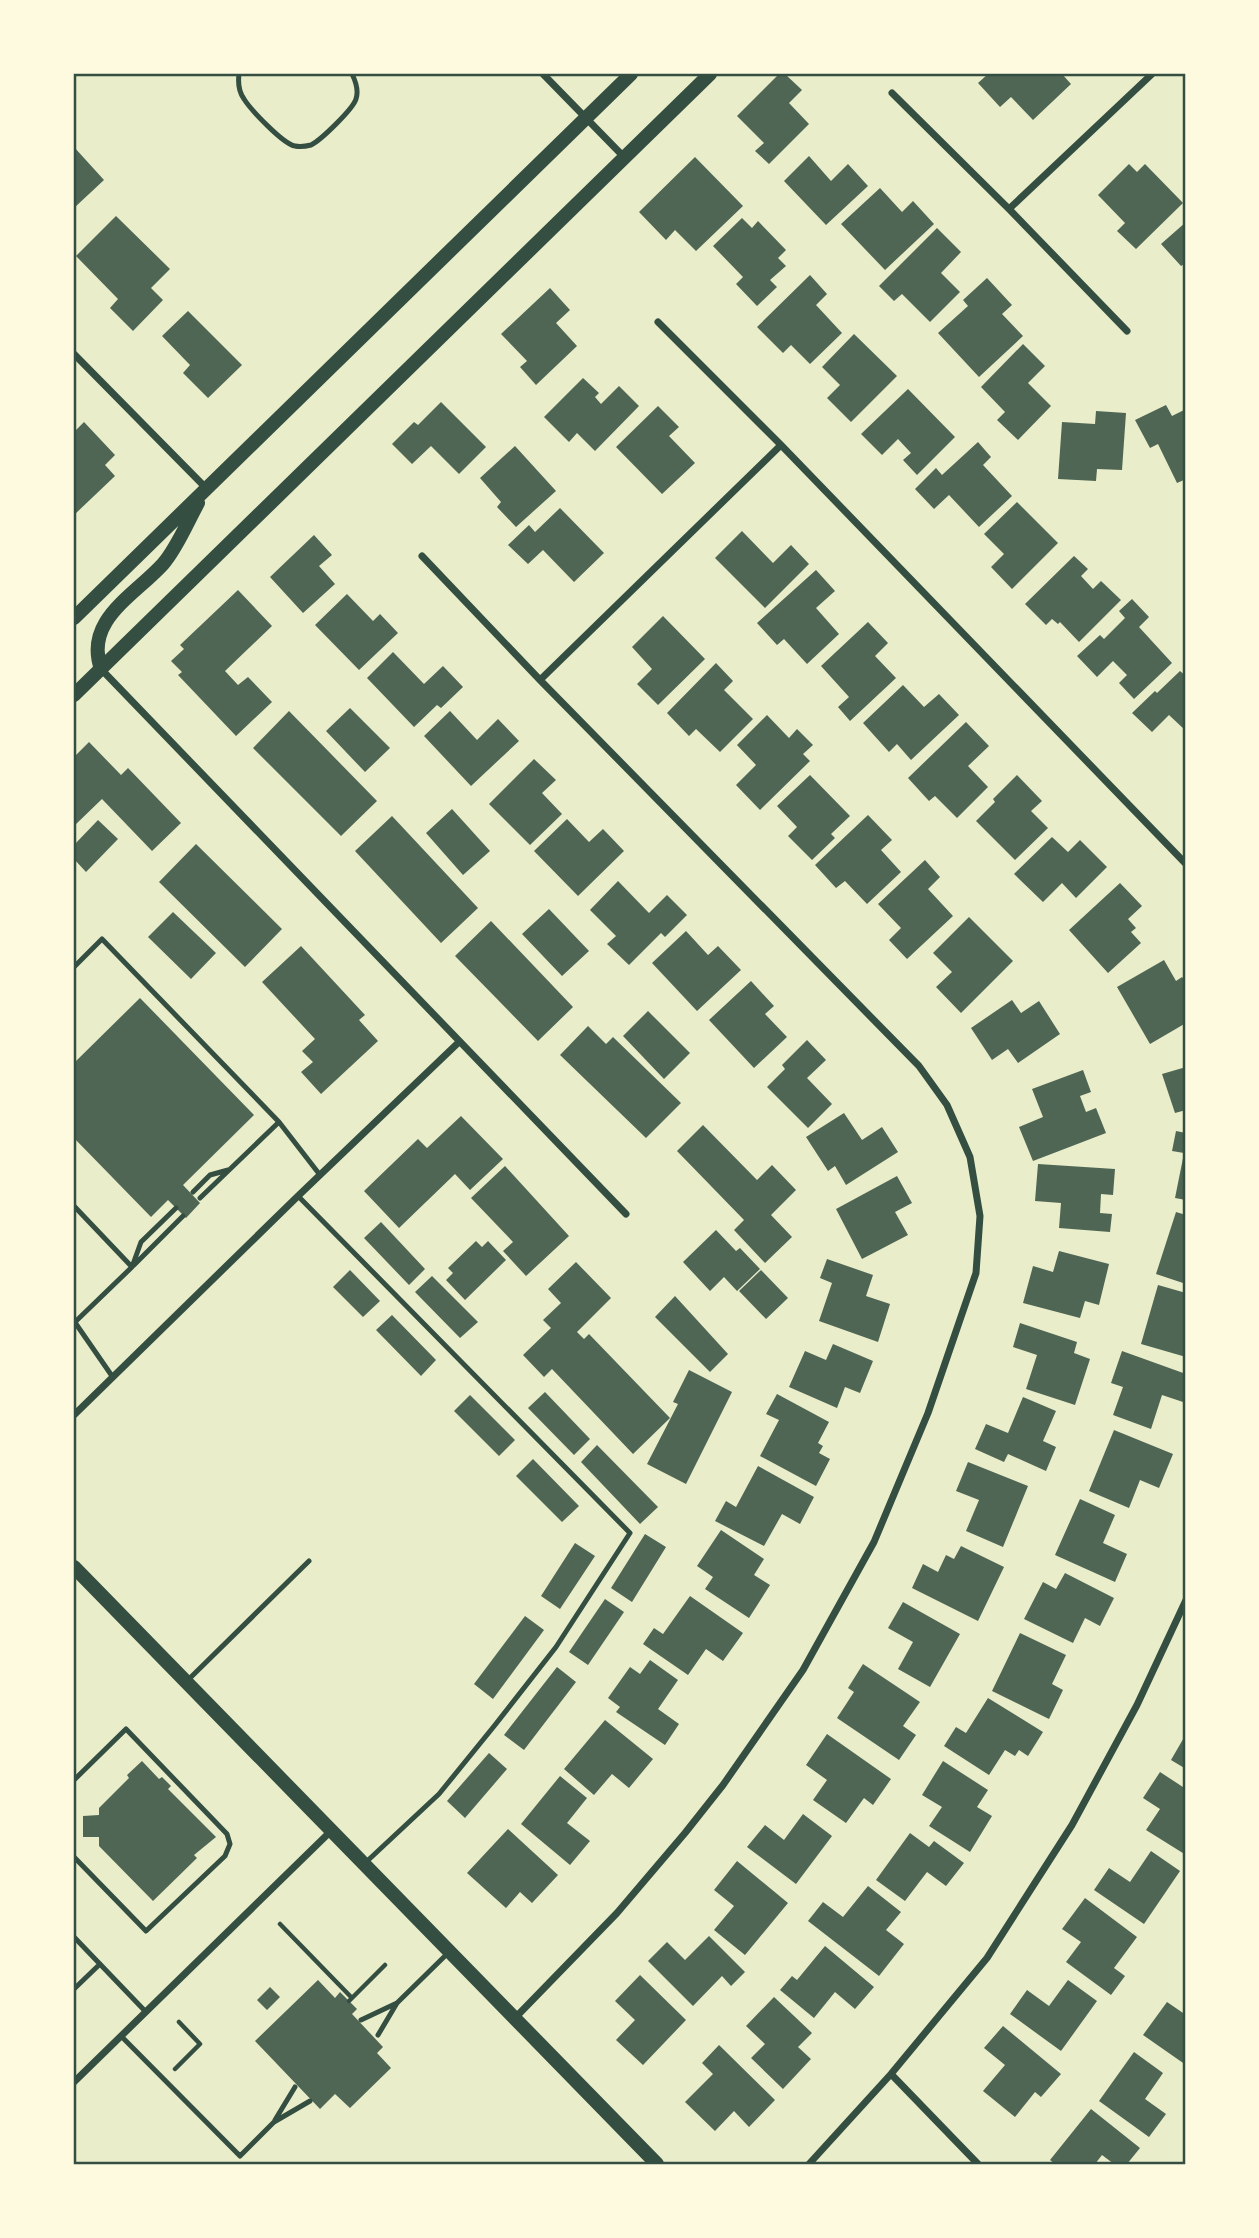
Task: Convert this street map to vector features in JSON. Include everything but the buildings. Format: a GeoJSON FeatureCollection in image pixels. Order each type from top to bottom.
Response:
{"type":"FeatureCollection","features":[{"type":"Feature","properties":{"kind":"main road"},"geometry":{"type":"LineString","coordinates":[[74,618],[632,74]]}},
{"type":"Feature","properties":{"kind":"main road"},"geometry":{"type":"LineString","coordinates":[[74,695],[710,74]]}},
{"type":"Feature","properties":{"kind":"main road"},"geometry":{"type":"LineString","coordinates":[[101,668],[96,649],[103,624],[164,562],[206,489]]}},
{"type":"Feature","properties":{"kind":"main road"},"geometry":{"type":"LineString","coordinates":[[74,1567],[657,2165]]}},
{"type":"Feature","properties":{"kind":"street"},"geometry":{"type":"LineString","coordinates":[[543,74],[624,158]]}},
{"type":"Feature","properties":{"kind":"street"},"geometry":{"type":"LineString","coordinates":[[1009,209],[1152,74]]}},
{"type":"Feature","properties":{"kind":"street"},"geometry":{"type":"LineString","coordinates":[[892,93],[1127,331]]}},
{"type":"Feature","properties":{"kind":"street"},"geometry":{"type":"LineString","coordinates":[[658,322],[781,445],[1185,864]]}},
{"type":"Feature","properties":{"kind":"street"},"geometry":{"type":"LineString","coordinates":[[74,354],[206,489]]}},
{"type":"Feature","properties":{"kind":"street"},"geometry":{"type":"LineString","coordinates":[[540,680],[781,445]]}},
{"type":"Feature","properties":{"kind":"street"},"geometry":{"type":"LineString","coordinates":[[422,556],[919,1066],[947,1105],[970,1157],[980,1216],[976,1273],[928,1413],[874,1542],[803,1670],[723,1785],[685,1833],[617,1913],[514,2019]]}},
{"type":"Feature","properties":{"kind":"street"},"geometry":{"type":"LineString","coordinates":[[101,668],[626,1214]]}},
{"type":"Feature","properties":{"kind":"street"},"geometry":{"type":"LineString","coordinates":[[74,1415],[459,1042]]}},
{"type":"Feature","properties":{"kind":"street"},"geometry":{"type":"LineString","coordinates":[[809,2165],[891,2074],[987,1958],[1072,1825],[1137,1705],[1185,1600]]}},
{"type":"Feature","properties":{"kind":"street"},"geometry":{"type":"LineString","coordinates":[[74,2081],[331,1831]]}},
{"type":"Feature","properties":{"kind":"street"},"geometry":{"type":"LineString","coordinates":[[891,2074],[978,2165]]}},
{"type":"Feature","properties":{"kind":"lane"},"geometry":{"type":"LineString","coordinates":[[239,74],[240,91],[245,100],[286,143],[309,146],[352,106],[357,97],[357,85],[352,74]]}},
{"type":"Feature","properties":{"kind":"lane"},"geometry":{"type":"LineString","coordinates":[[74,967],[102,939],[279,1122],[320,1175]]}},
{"type":"Feature","properties":{"kind":"lane"},"geometry":{"type":"LineString","coordinates":[[200,1198],[279,1122]]}},
{"type":"Feature","properties":{"kind":"lane"},"geometry":{"type":"LineString","coordinates":[[193,1192],[210,1175],[229,1170]]}},
{"type":"Feature","properties":{"kind":"lane"},"geometry":{"type":"LineString","coordinates":[[298,1196],[630,1533],[555,1647],[439,1794],[364,1865]]}},
{"type":"Feature","properties":{"kind":"lane"},"geometry":{"type":"LineString","coordinates":[[74,1206],[132,1267]]}},
{"type":"Feature","properties":{"kind":"lane"},"geometry":{"type":"LineString","coordinates":[[132,1267],[141,1242],[176,1208]]}},
{"type":"Feature","properties":{"kind":"lane"},"geometry":{"type":"LineString","coordinates":[[112,1376],[74,1322],[183,1216]]}},
{"type":"Feature","properties":{"kind":"lane"},"geometry":{"type":"LineString","coordinates":[[186,1682],[309,1561]]}},
{"type":"Feature","properties":{"kind":"lane"},"geometry":{"type":"LineString","coordinates":[[74,1780],[126,1729],[226,1833],[230,1844],[225,1856],[146,1931],[74,1857]]}},
{"type":"Feature","properties":{"kind":"lane"},"geometry":{"type":"LineString","coordinates":[[74,1937],[145,2011]]}},
{"type":"Feature","properties":{"kind":"lane"},"geometry":{"type":"LineString","coordinates":[[378,2035],[397,2003],[449,1952]]}},
{"type":"Feature","properties":{"kind":"lane"},"geometry":{"type":"LineString","coordinates":[[74,1989],[100,1964]]}},
{"type":"Feature","properties":{"kind":"lane"},"geometry":{"type":"LineString","coordinates":[[361,2020],[397,2003]]}},
{"type":"Feature","properties":{"kind":"lane"},"geometry":{"type":"LineString","coordinates":[[121,2036],[240,2156],[274,2122],[295,2087]]}},
{"type":"Feature","properties":{"kind":"lane"},"geometry":{"type":"LineString","coordinates":[[274,2122],[310,2101]]}},
{"type":"Feature","properties":{"kind":"path"},"geometry":{"type":"LineString","coordinates":[[280,1924],[350,1999],[385,1965]]}},
{"type":"Feature","properties":{"kind":"path"},"geometry":{"type":"LineString","coordinates":[[164,2079],[200,2044],[179,2022]]}}]}
